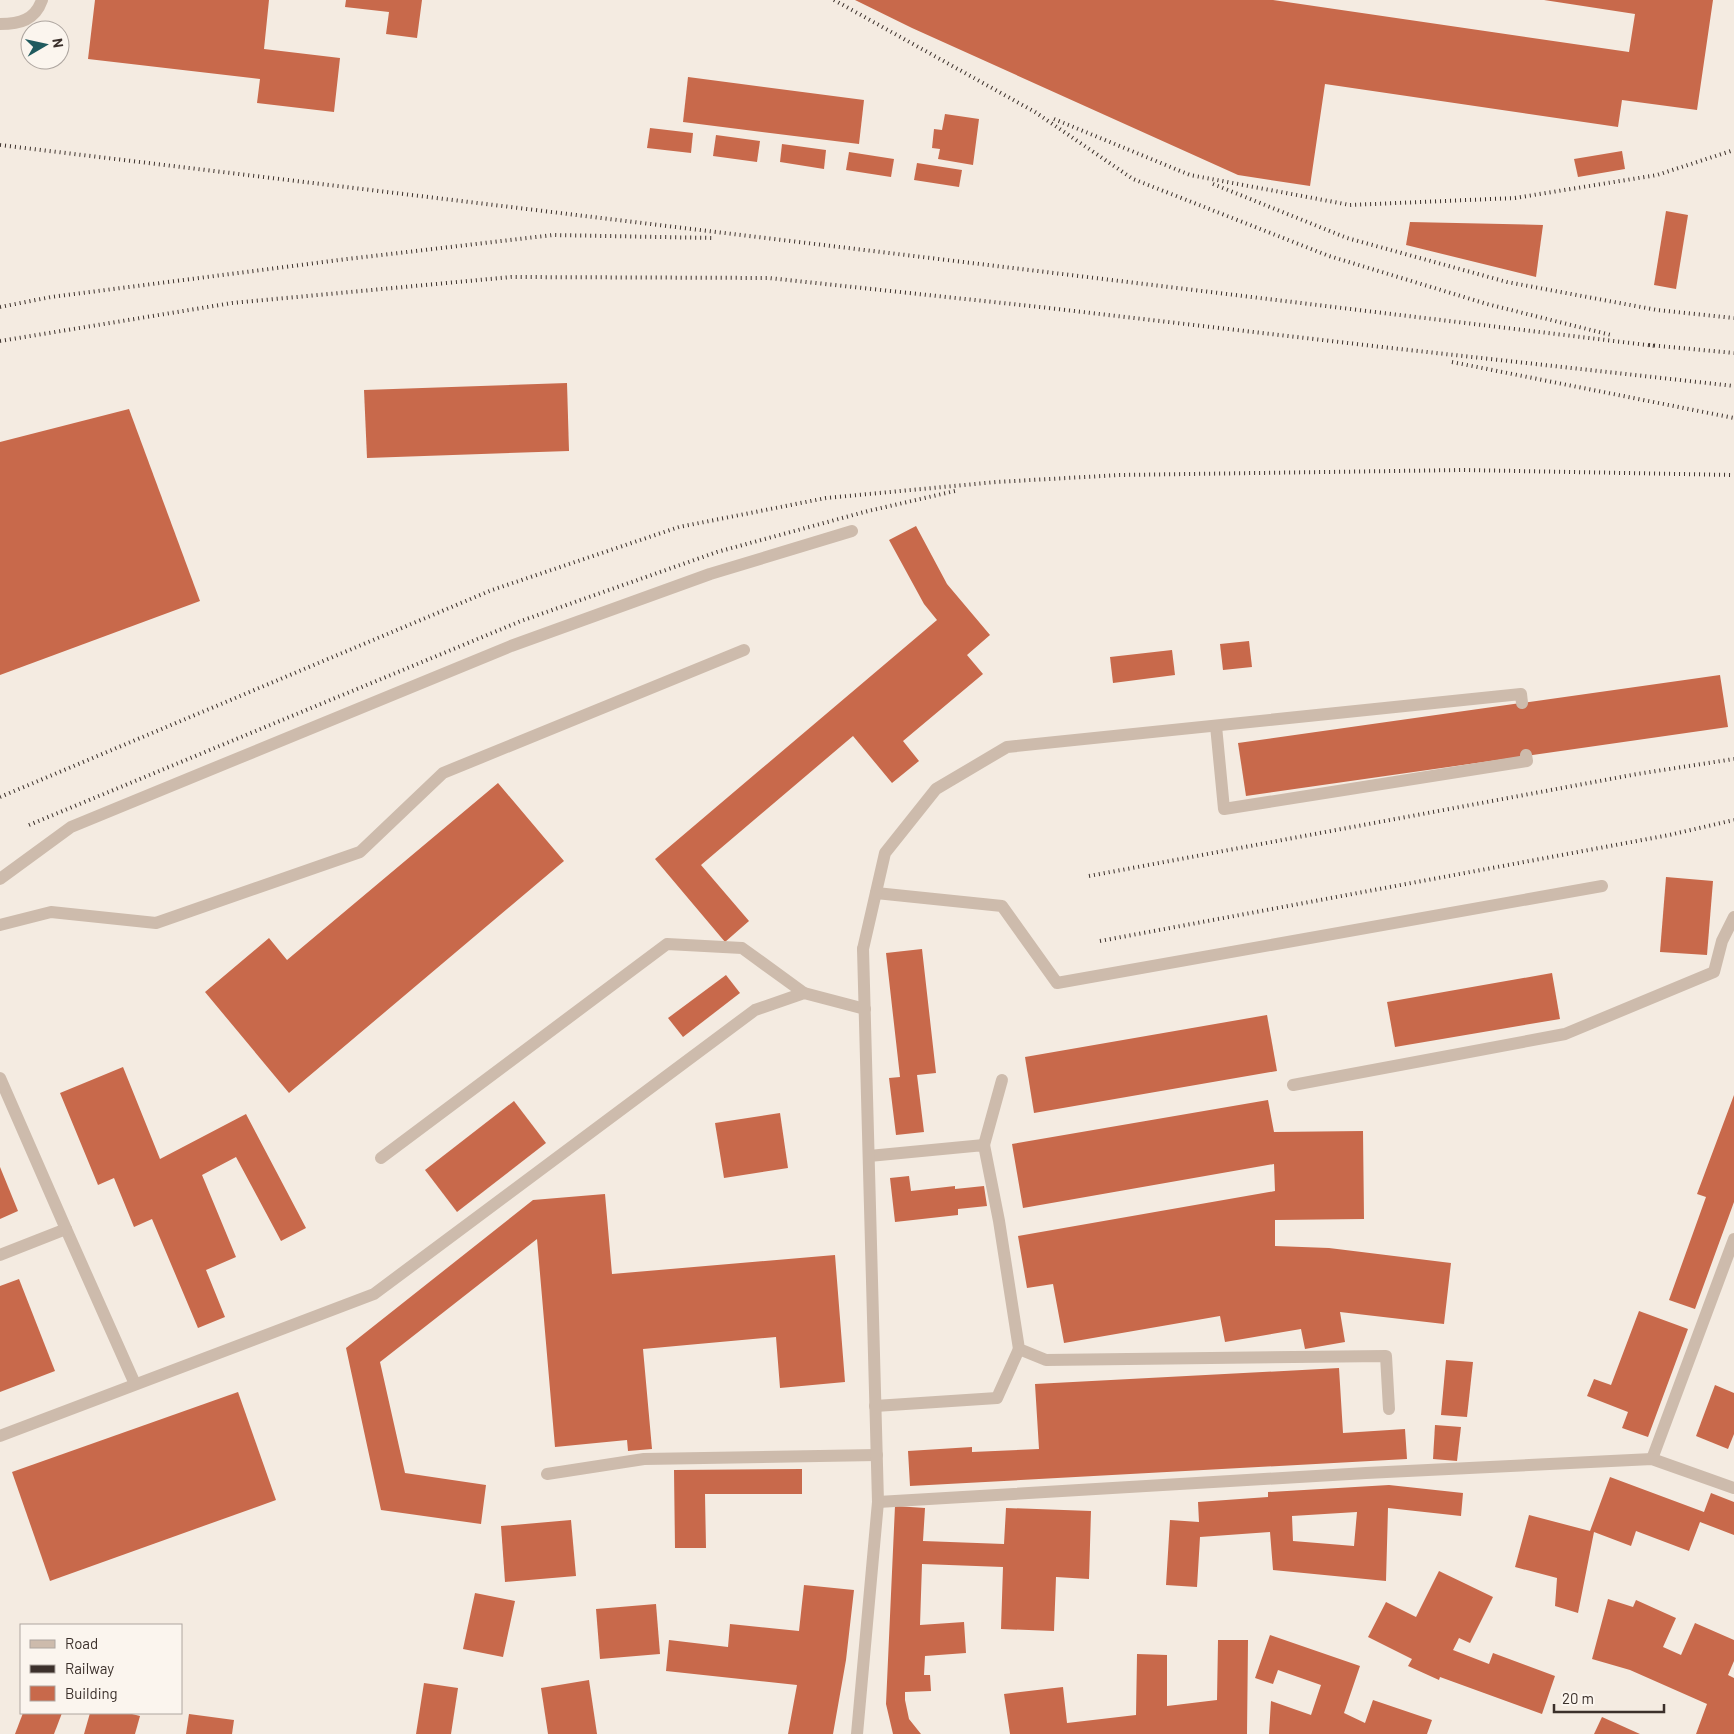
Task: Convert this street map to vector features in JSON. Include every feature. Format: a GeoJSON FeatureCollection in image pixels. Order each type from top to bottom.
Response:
{"type":"FeatureCollection","features":[{"type":"Feature","properties":{"kind":"street"},"geometry":{"type":"LineString","coordinates":[[0,24],[18,23],[30,18],[40,7],[42,0]]}},
{"type":"Feature","properties":{"kind":"street"},"geometry":{"type":"LineString","coordinates":[[0,879],[70,827],[502,650],[710,574],[852,531]]}},
{"type":"Feature","properties":{"kind":"street"},"geometry":{"type":"LineString","coordinates":[[0,925],[51,912],[156,923],[360,852],[443,773],[744,650]]}},
{"type":"Feature","properties":{"kind":"street"},"geometry":{"type":"LineString","coordinates":[[857,1734],[878,1502],[863,949],[885,853],[936,789],[1007,747],[1521,694],[1522,703]]}},
{"type":"Feature","properties":{"kind":"street"},"geometry":{"type":"LineString","coordinates":[[1216,726],[1224,810],[1527,761],[1526,755]]}},
{"type":"Feature","properties":{"kind":"street"},"geometry":{"type":"LineString","coordinates":[[876,893],[1002,906],[1057,983],[1602,886]]}},
{"type":"Feature","properties":{"kind":"street"},"geometry":{"type":"LineString","coordinates":[[1293,1085],[1565,1034],[1714,972],[1722,941],[1734,916]]}},
{"type":"Feature","properties":{"kind":"street"},"geometry":{"type":"LineString","coordinates":[[381,1158],[667,944],[742,948],[804,993],[865,1010]]}},
{"type":"Feature","properties":{"kind":"street"},"geometry":{"type":"LineString","coordinates":[[0,1436],[374,1294],[756,1010],[804,993]]}},
{"type":"Feature","properties":{"kind":"street"},"geometry":{"type":"LineString","coordinates":[[0,1078],[134,1384]]}},
{"type":"Feature","properties":{"kind":"street"},"geometry":{"type":"LineString","coordinates":[[875,1406],[996,1398],[1019,1349],[999,1221],[984,1145],[1002,1080]]}},
{"type":"Feature","properties":{"kind":"street"},"geometry":{"type":"LineString","coordinates":[[869,1156],[984,1145]]}},
{"type":"Feature","properties":{"kind":"street"},"geometry":{"type":"LineString","coordinates":[[0,1255],[66,1229]]}},
{"type":"Feature","properties":{"kind":"street"},"geometry":{"type":"LineString","coordinates":[[1652,1459],[1734,1239]]}},
{"type":"Feature","properties":{"kind":"street"},"geometry":{"type":"LineString","coordinates":[[1019,1349],[1046,1360],[1386,1356],[1390,1409]]}},
{"type":"Feature","properties":{"kind":"street"},"geometry":{"type":"LineString","coordinates":[[547,1474],[644,1459],[877,1455]]}},
{"type":"Feature","properties":{"kind":"street"},"geometry":{"type":"LineString","coordinates":[[878,1502],[1366,1473],[1652,1459],[1734,1488]]}},
{"type":"Feature","properties":{"kind":"building"},"geometry":{"type":"Polygon","coordinates":[[[95,0],[269,0],[264,49],[340,58],[334,112],[257,103],[260,79],[88,59],[95,0]]]}},
{"type":"Feature","properties":{"kind":"building"},"geometry":{"type":"Polygon","coordinates":[[[346,0],[422,0],[417,38],[386,34],[389,12],[345,7],[346,0]]]}},
{"type":"Feature","properties":{"kind":"building"},"geometry":{"type":"Polygon","coordinates":[[[855,0],[1273,0],[1629,52],[1635,14],[1544,0],[1713,0],[1697,110],[1622,100],[1618,127],[1325,84],[1310,186],[1238,175],[912,28],[855,0]]]}},
{"type":"Feature","properties":{"kind":"building"},"geometry":{"type":"Polygon","coordinates":[[[688,77],[864,100],[859,144],[683,122],[688,77]]]}},
{"type":"Feature","properties":{"kind":"building"},"geometry":{"type":"Polygon","coordinates":[[[945,114],[979,119],[973,165],[938,159],[940,149],[932,148],[934,129],[942,130],[945,114]]]}},
{"type":"Feature","properties":{"kind":"building"},"geometry":{"type":"Polygon","coordinates":[[[650,128],[693,133],[691,153],[647,148],[650,128]]]}},
{"type":"Feature","properties":{"kind":"building"},"geometry":{"type":"Polygon","coordinates":[[[716,135],[760,141],[757,162],[713,156],[716,135]]]}},
{"type":"Feature","properties":{"kind":"building"},"geometry":{"type":"Polygon","coordinates":[[[782,144],[826,150],[824,169],[780,162],[782,144]]]}},
{"type":"Feature","properties":{"kind":"building"},"geometry":{"type":"Polygon","coordinates":[[[1622,151],[1625,169],[1578,177],[1574,159],[1622,151]]]}},
{"type":"Feature","properties":{"kind":"building"},"geometry":{"type":"Polygon","coordinates":[[[849,152],[894,159],[891,177],[846,170],[849,152]]]}},
{"type":"Feature","properties":{"kind":"building"},"geometry":{"type":"Polygon","coordinates":[[[917,163],[962,170],[959,187],[914,180],[917,163]]]}},
{"type":"Feature","properties":{"kind":"building"},"geometry":{"type":"Polygon","coordinates":[[[1666,211],[1688,215],[1676,289],[1654,285],[1666,211]]]}},
{"type":"Feature","properties":{"kind":"building"},"geometry":{"type":"Polygon","coordinates":[[[1410,222],[1543,225],[1536,277],[1406,245],[1410,222]]]}},
{"type":"Feature","properties":{"kind":"building"},"geometry":{"type":"Polygon","coordinates":[[[567,383],[569,451],[367,458],[364,390],[567,383]]]}},
{"type":"Feature","properties":{"kind":"building"},"geometry":{"type":"Polygon","coordinates":[[[129,409],[200,601],[0,675],[0,442],[129,409]]]}},
{"type":"Feature","properties":{"kind":"building"},"geometry":{"type":"Polygon","coordinates":[[[916,526],[947,584],[990,635],[967,655],[983,674],[903,741],[919,761],[892,783],[853,736],[701,865],[749,921],[725,942],[655,859],[937,620],[924,604],[889,540],[916,526]]]}},
{"type":"Feature","properties":{"kind":"building"},"geometry":{"type":"Polygon","coordinates":[[[1249,641],[1252,667],[1223,670],[1220,644],[1249,641]]]}},
{"type":"Feature","properties":{"kind":"building"},"geometry":{"type":"Polygon","coordinates":[[[1172,650],[1175,675],[1113,683],[1110,657],[1172,650]]]}},
{"type":"Feature","properties":{"kind":"building"},"geometry":{"type":"Polygon","coordinates":[[[1720,675],[1728,727],[1246,796],[1238,743],[1720,675]]]}},
{"type":"Feature","properties":{"kind":"building"},"geometry":{"type":"Polygon","coordinates":[[[498,783],[564,861],[289,1093],[205,992],[269,938],[287,960],[498,783]]]}},
{"type":"Feature","properties":{"kind":"building"},"geometry":{"type":"Polygon","coordinates":[[[1666,877],[1713,881],[1707,955],[1660,952],[1666,877]]]}},
{"type":"Feature","properties":{"kind":"building"},"geometry":{"type":"Polygon","coordinates":[[[922,949],[936,1073],[917,1075],[924,1132],[896,1135],[889,1078],[900,1077],[886,953],[922,949]]]}},
{"type":"Feature","properties":{"kind":"building"},"geometry":{"type":"Polygon","coordinates":[[[1552,973],[1560,1019],[1395,1047],[1387,1002],[1552,973]]]}},
{"type":"Feature","properties":{"kind":"building"},"geometry":{"type":"Polygon","coordinates":[[[726,975],[740,993],[683,1037],[668,1018],[726,975]]]}},
{"type":"Feature","properties":{"kind":"building"},"geometry":{"type":"Polygon","coordinates":[[[1267,1015],[1277,1071],[1034,1113],[1025,1057],[1267,1015]]]}},
{"type":"Feature","properties":{"kind":"building"},"geometry":{"type":"Polygon","coordinates":[[[123,1067],[160,1159],[246,1114],[306,1228],[281,1241],[236,1157],[202,1175],[236,1257],[206,1270],[225,1317],[198,1328],[152,1219],[134,1227],[114,1178],[98,1185],[60,1093],[123,1067]]]}},
{"type":"Feature","properties":{"kind":"building"},"geometry":{"type":"Polygon","coordinates":[[[1734,1095],[1734,1202],[1695,1309],[1669,1300],[1706,1197],[1697,1194],[1734,1095]]]}},
{"type":"Feature","properties":{"kind":"building"},"geometry":{"type":"Polygon","coordinates":[[[1268,1100],[1274,1132],[1363,1131],[1364,1219],[1275,1220],[1275,1246],[1329,1248],[1451,1263],[1444,1324],[1340,1312],[1345,1342],[1305,1349],[1301,1329],[1225,1342],[1220,1316],[1064,1343],[1053,1284],[1027,1288],[1018,1236],[1275,1191],[1274,1164],[1023,1208],[1012,1144],[1268,1100]]]}},
{"type":"Feature","properties":{"kind":"building"},"geometry":{"type":"Polygon","coordinates":[[[514,1101],[546,1143],[457,1212],[425,1170],[514,1101]]]}},
{"type":"Feature","properties":{"kind":"building"},"geometry":{"type":"Polygon","coordinates":[[[780,1113],[788,1168],[724,1178],[715,1123],[780,1113]]]}},
{"type":"Feature","properties":{"kind":"building"},"geometry":{"type":"Polygon","coordinates":[[[0,1167],[18,1211],[0,1219],[0,1167]]]}},
{"type":"Feature","properties":{"kind":"building"},"geometry":{"type":"Polygon","coordinates":[[[909,1176],[911,1191],[955,1186],[955,1189],[984,1186],[987,1206],[958,1209],[958,1215],[895,1222],[890,1178],[909,1176]]]}},
{"type":"Feature","properties":{"kind":"building"},"geometry":{"type":"Polygon","coordinates":[[[605,1194],[612,1274],[835,1255],[845,1382],[780,1388],[776,1337],[643,1349],[652,1449],[628,1451],[627,1440],[555,1447],[537,1239],[380,1362],[405,1473],[486,1485],[481,1524],[381,1510],[346,1348],[533,1200],[605,1194]]]}},
{"type":"Feature","properties":{"kind":"building"},"geometry":{"type":"Polygon","coordinates":[[[19,1279],[55,1371],[0,1392],[0,1286],[19,1279]]]}},
{"type":"Feature","properties":{"kind":"building"},"geometry":{"type":"Polygon","coordinates":[[[1639,1311],[1688,1329],[1648,1437],[1622,1428],[1628,1412],[1587,1396],[1594,1379],[1611,1385],[1639,1311]]]}},
{"type":"Feature","properties":{"kind":"building"},"geometry":{"type":"Polygon","coordinates":[[[1446,1360],[1473,1362],[1467,1417],[1441,1415],[1446,1360]]]}},
{"type":"Feature","properties":{"kind":"building"},"geometry":{"type":"Polygon","coordinates":[[[1339,1368],[1343,1433],[1405,1429],[1407,1459],[910,1486],[908,1451],[972,1447],[972,1452],[1039,1449],[1035,1384],[1339,1368]]]}},
{"type":"Feature","properties":{"kind":"building"},"geometry":{"type":"Polygon","coordinates":[[[1715,1385],[1734,1393],[1734,1434],[1728,1449],[1696,1436],[1715,1385]]]}},
{"type":"Feature","properties":{"kind":"building"},"geometry":{"type":"Polygon","coordinates":[[[238,1392],[276,1500],[50,1581],[12,1472],[238,1392]]]}},
{"type":"Feature","properties":{"kind":"building"},"geometry":{"type":"Polygon","coordinates":[[[1435,1425],[1461,1427],[1457,1461],[1433,1459],[1435,1425]]]}},
{"type":"Feature","properties":{"kind":"building"},"geometry":{"type":"Polygon","coordinates":[[[802,1469],[802,1494],[705,1494],[706,1548],[675,1548],[674,1470],[802,1469]]]}},
{"type":"Feature","properties":{"kind":"building"},"geometry":{"type":"Polygon","coordinates":[[[1610,1477],[1704,1512],[1711,1493],[1734,1502],[1734,1535],[1700,1522],[1689,1551],[1636,1531],[1631,1546],[1594,1532],[1578,1613],[1555,1606],[1557,1578],[1515,1567],[1529,1515],[1590,1531],[1610,1477]]]}},
{"type":"Feature","properties":{"kind":"building"},"geometry":{"type":"Polygon","coordinates":[[[1389,1485],[1463,1493],[1461,1516],[1388,1508],[1386,1581],[1273,1570],[1270,1532],[1200,1537],[1197,1587],[1166,1585],[1170,1520],[1199,1522],[1198,1502],[1268,1497],[1268,1492],[1389,1485]],[[1357,1512],[1292,1516],[1293,1541],[1354,1546],[1357,1512]]]}},
{"type":"Feature","properties":{"kind":"building"},"geometry":{"type":"Polygon","coordinates":[[[895,1506],[925,1508],[923,1541],[1004,1544],[1006,1508],[1091,1511],[1089,1579],[1056,1577],[1054,1631],[1001,1629],[1003,1567],[922,1564],[920,1625],[964,1622],[966,1653],[925,1656],[924,1675],[930,1675],[931,1691],[905,1692],[909,1719],[921,1734],[893,1734],[886,1704],[895,1506]]]}},
{"type":"Feature","properties":{"kind":"building"},"geometry":{"type":"Polygon","coordinates":[[[571,1520],[576,1576],[505,1582],[501,1526],[571,1520]]]}},
{"type":"Feature","properties":{"kind":"building"},"geometry":{"type":"Polygon","coordinates":[[[1439,1571],[1493,1597],[1470,1643],[1459,1638],[1453,1650],[1489,1664],[1493,1653],[1555,1676],[1542,1714],[1440,1677],[1439,1680],[1408,1666],[1412,1659],[1368,1637],[1386,1602],[1416,1617],[1439,1571]]]}},
{"type":"Feature","properties":{"kind":"building"},"geometry":{"type":"Polygon","coordinates":[[[804,1585],[854,1590],[846,1660],[833,1734],[788,1734],[797,1685],[666,1671],[669,1640],[728,1647],[730,1624],[799,1631],[804,1585]]]}},
{"type":"Feature","properties":{"kind":"building"},"geometry":{"type":"Polygon","coordinates":[[[475,1593],[515,1601],[503,1657],[463,1649],[475,1593]]]}},
{"type":"Feature","properties":{"kind":"building"},"geometry":{"type":"Polygon","coordinates":[[[1608,1599],[1633,1607],[1636,1600],[1676,1618],[1663,1647],[1681,1655],[1695,1623],[1734,1640],[1734,1661],[1728,1675],[1734,1678],[1734,1734],[1696,1734],[1707,1704],[1630,1670],[1592,1659],[1608,1599]]]}},
{"type":"Feature","properties":{"kind":"building"},"geometry":{"type":"Polygon","coordinates":[[[656,1604],[660,1654],[600,1659],[596,1609],[656,1604]]]}},
{"type":"Feature","properties":{"kind":"building"},"geometry":{"type":"Polygon","coordinates":[[[1270,1635],[1360,1666],[1344,1713],[1365,1723],[1373,1700],[1432,1720],[1427,1734],[1269,1734],[1271,1701],[1311,1715],[1321,1685],[1278,1670],[1273,1684],[1255,1678],[1270,1635]]]}},
{"type":"Feature","properties":{"kind":"building"},"geometry":{"type":"Polygon","coordinates":[[[1218,1640],[1248,1640],[1247,1734],[1010,1734],[1004,1694],[1063,1687],[1067,1723],[1136,1715],[1137,1654],[1167,1655],[1167,1706],[1217,1700],[1218,1640]]]}},
{"type":"Feature","properties":{"kind":"building"},"geometry":{"type":"Polygon","coordinates":[[[589,1680],[597,1734],[548,1734],[541,1688],[589,1680]]]}},
{"type":"Feature","properties":{"kind":"building"},"geometry":{"type":"Polygon","coordinates":[[[424,1683],[458,1688],[451,1734],[416,1734],[424,1683]]]}},
{"type":"Feature","properties":{"kind":"building"},"geometry":{"type":"Polygon","coordinates":[[[23,1714],[62,1714],[54,1734],[15,1734],[23,1714]]]}},
{"type":"Feature","properties":{"kind":"building"},"geometry":{"type":"Polygon","coordinates":[[[90,1714],[132,1714],[140,1716],[135,1734],[84,1734],[90,1714]]]}},
{"type":"Feature","properties":{"kind":"building"},"geometry":{"type":"Polygon","coordinates":[[[189,1714],[234,1720],[232,1734],[186,1734],[189,1714]]]}},
{"type":"Feature","properties":{"kind":"building"},"geometry":{"type":"Polygon","coordinates":[[[1602,1717],[1640,1734],[1594,1734],[1602,1717]]]}},
{"type":"Feature","properties":{"kind":"railway"},"geometry":{"type":"LineString","coordinates":[[834,0],[1035,112],[1133,179],[1329,256],[1487,304],[1611,335]]}},
{"type":"Feature","properties":{"kind":"railway"},"geometry":{"type":"LineString","coordinates":[[1054,119],[1190,175],[1350,205],[1515,198],[1657,175],[1734,150]]}},
{"type":"Feature","properties":{"kind":"railway"},"geometry":{"type":"LineString","coordinates":[[0,145],[1655,346]]}},
{"type":"Feature","properties":{"kind":"railway"},"geometry":{"type":"LineString","coordinates":[[1213,184],[1347,238],[1507,282],[1657,310],[1734,318]]}},
{"type":"Feature","properties":{"kind":"railway"},"geometry":{"type":"LineString","coordinates":[[0,307],[51,297],[553,235],[713,238]]}},
{"type":"Feature","properties":{"kind":"railway"},"geometry":{"type":"LineString","coordinates":[[0,341],[232,303],[511,277],[769,278],[1734,386]]}},
{"type":"Feature","properties":{"kind":"railway"},"geometry":{"type":"LineString","coordinates":[[1649,345],[1734,353]]}},
{"type":"Feature","properties":{"kind":"railway"},"geometry":{"type":"LineString","coordinates":[[1452,362],[1734,418]]}},
{"type":"Feature","properties":{"kind":"railway"},"geometry":{"type":"LineString","coordinates":[[0,797],[492,590],[679,527],[826,498],[996,482],[1120,475],[1463,470],[1734,475]]}},
{"type":"Feature","properties":{"kind":"railway"},"geometry":{"type":"LineString","coordinates":[[29,825],[521,621],[717,552],[868,511],[955,491]]}},
{"type":"Feature","properties":{"kind":"railway"},"geometry":{"type":"LineString","coordinates":[[1089,876],[1637,774],[1734,759]]}},
{"type":"Feature","properties":{"kind":"railway"},"geometry":{"type":"LineString","coordinates":[[1100,941],[1669,835],[1734,820]]}}]}
